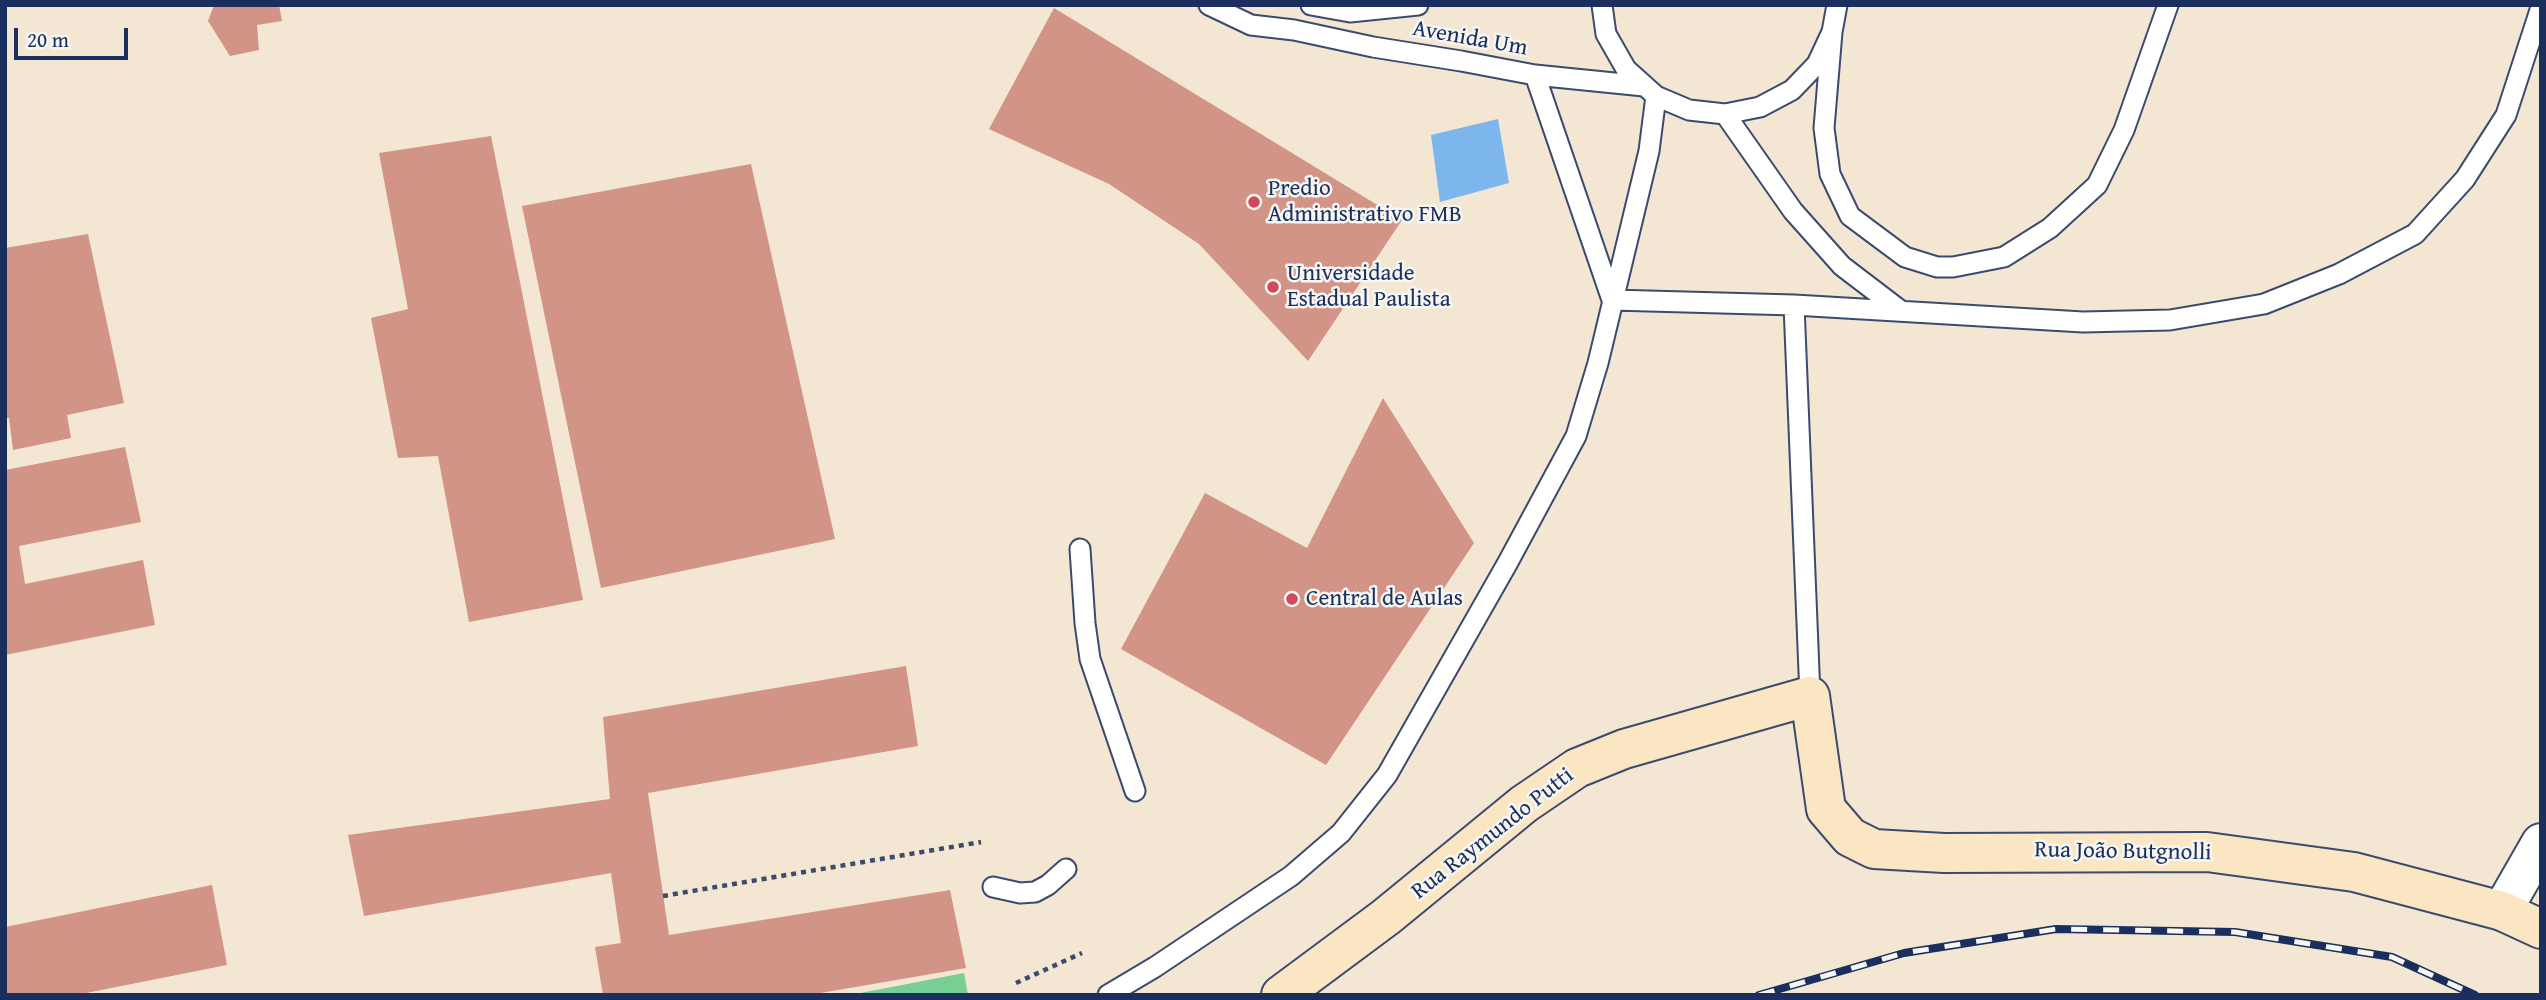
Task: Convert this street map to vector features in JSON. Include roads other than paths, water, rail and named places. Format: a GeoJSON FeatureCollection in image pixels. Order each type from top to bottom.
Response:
{"type":"FeatureCollection","features":[{"type":"Feature","properties":{"kind":"street","name":"Rua João Butgnolli"},"geometry":{"type":"LineString","coordinates":[[1810,696],[1826,809],[1850,836],[1874,849],[1944,853],[2207,852],[2354,872],[2502,911],[2541,929]]}},
{"type":"Feature","properties":{"kind":"street","name":"Rua Raymundo Putti"},"geometry":{"type":"LineString","coordinates":[[1281,995],[1386,917],[1524,804],[1577,768],[1624,748],[1810,696]]}},
{"type":"Feature","properties":{"kind":"street"},"geometry":{"type":"LineString","coordinates":[[2502,911],[2541,844]]}},
{"type":"Feature","properties":{"kind":"lane","name":"Avenida Um"},"geometry":{"type":"LineString","coordinates":[[1209,5],[1251,25],[1294,30],[1373,47],[1535,75],[1650,91]]}},
{"type":"Feature","properties":{"kind":"lane","name":"Avenida Um"},"geometry":{"type":"LineString","coordinates":[[1311,5],[1350,12],[1418,5]]}},
{"type":"Feature","properties":{"kind":"lane"},"geometry":{"type":"LineString","coordinates":[[1602,5],[1606,34],[1626,69],[1650,91],[1689,110],[1725,114],[1760,107],[1792,90],[1816,64],[1832,32]]}},
{"type":"Feature","properties":{"kind":"lane"},"geometry":{"type":"LineString","coordinates":[[1837,5],[1832,32],[1824,128],[1830,174],[1850,216],[1905,257],[1937,267],[1953,267],[2004,257],[2050,228],[2097,185],[2124,130],[2168,5]]}},
{"type":"Feature","properties":{"kind":"lane"},"geometry":{"type":"LineString","coordinates":[[1612,300],[1794,305],[2083,322],[2170,320],[2264,304],[2339,274],[2415,234],[2465,179],[2506,114],[2541,7]]}},
{"type":"Feature","properties":{"kind":"lane"},"geometry":{"type":"LineString","coordinates":[[1535,75],[1612,300]]}},
{"type":"Feature","properties":{"kind":"lane"},"geometry":{"type":"LineString","coordinates":[[1108,995],[1155,967],[1291,876],[1341,833],[1387,775],[1576,436],[1598,363],[1649,152],[1650,91]]}},
{"type":"Feature","properties":{"kind":"lane"},"geometry":{"type":"LineString","coordinates":[[1725,114],[1793,211],[1842,266],[1901,311]]}},
{"type":"Feature","properties":{"kind":"lane"},"geometry":{"type":"LineString","coordinates":[[1794,305],[1810,696]]}},
{"type":"Feature","properties":{"kind":"lane"},"geometry":{"type":"LineString","coordinates":[[1080,549],[1090,659],[1135,791]]}},
{"type":"Feature","properties":{"kind":"lane"},"geometry":{"type":"LineString","coordinates":[[993,887],[1020,893],[1035,892],[1066,869]]}},
{"type":"Feature","properties":{"kind":"water"},"geometry":{"type":"Polygon","coordinates":[[[1498,119],[1509,183],[1440,202],[1431,135],[1498,119]]]}},
{"type":"Feature","properties":{"kind":"railway"},"geometry":{"type":"LineString","coordinates":[[1759,995],[1904,953],[2056,929],[2235,932],[2392,957],[2475,995]]}},
{"type":"Feature","properties":{"kind":"place","name":"Predio Administrativo FMB"},"geometry":{"type":"Point","coordinates":[1254,202]}},
{"type":"Feature","properties":{"kind":"place","name":"Universidade Estadual Paulista"},"geometry":{"type":"Point","coordinates":[1273,287]}},
{"type":"Feature","properties":{"kind":"place","name":"Central de Aulas"},"geometry":{"type":"Point","coordinates":[1292,599]}}]}
